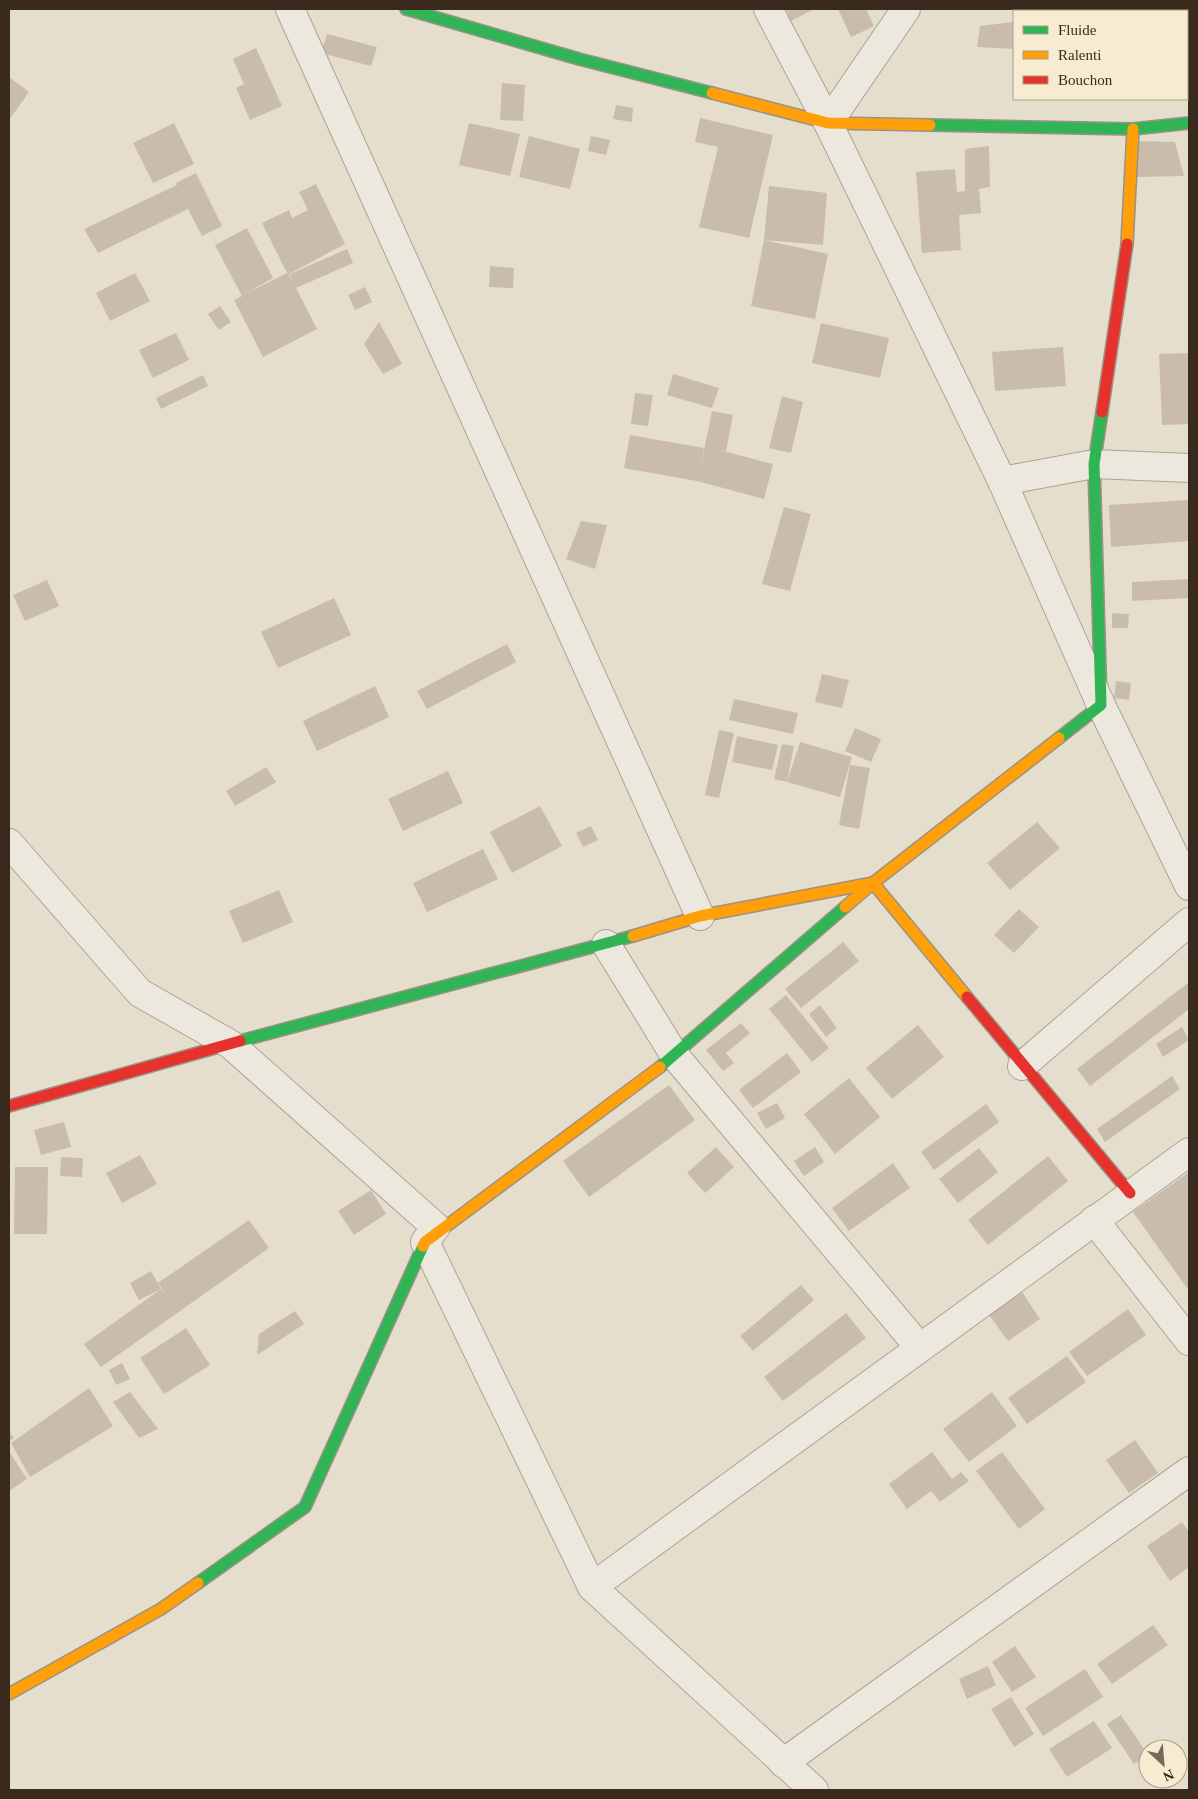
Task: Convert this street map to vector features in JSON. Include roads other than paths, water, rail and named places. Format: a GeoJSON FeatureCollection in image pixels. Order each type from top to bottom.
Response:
{"type":"FeatureCollection","features":[{"type":"Feature","properties":{"kind":"street"},"geometry":{"type":"LineString","coordinates":[[290,9],[700,916]]}},
{"type":"Feature","properties":{"kind":"street"},"geometry":{"type":"LineString","coordinates":[[406,9],[579,59],[828,123],[1133,129],[1189,123]]}},
{"type":"Feature","properties":{"kind":"street"},"geometry":{"type":"LineString","coordinates":[[768,9],[828,123],[1002,481],[1101,705],[1189,886]]}},
{"type":"Feature","properties":{"kind":"street"},"geometry":{"type":"LineString","coordinates":[[828,123],[906,9]]}},
{"type":"Feature","properties":{"kind":"street"},"geometry":{"type":"LineString","coordinates":[[1101,705],[1094,464],[1126,256],[1133,129]]}},
{"type":"Feature","properties":{"kind":"street"},"geometry":{"type":"LineString","coordinates":[[1002,481],[1094,464],[1189,468]]}},
{"type":"Feature","properties":{"kind":"street"},"geometry":{"type":"LineString","coordinates":[[425,1242],[675,1056],[873,883],[1101,705]]}},
{"type":"Feature","properties":{"kind":"street"},"geometry":{"type":"LineString","coordinates":[[9,842],[140,993],[230,1044],[436,1227],[425,1242],[305,1507],[161,1609],[15,1684]]}},
{"type":"Feature","properties":{"kind":"street"},"geometry":{"type":"LineString","coordinates":[[9,1106],[230,1044],[606,944],[700,916],[873,883]]}},
{"type":"Feature","properties":{"kind":"street"},"geometry":{"type":"LineString","coordinates":[[873,883],[1022,1066],[1130,1193]]}},
{"type":"Feature","properties":{"kind":"street"},"geometry":{"type":"LineString","coordinates":[[1022,1066],[1189,922]]}},
{"type":"Feature","properties":{"kind":"street"},"geometry":{"type":"LineString","coordinates":[[606,944],[675,1056],[920,1348]]}},
{"type":"Feature","properties":{"kind":"street"},"geometry":{"type":"LineString","coordinates":[[592,1587],[1130,1193],[1189,1152]]}},
{"type":"Feature","properties":{"kind":"street"},"geometry":{"type":"LineString","coordinates":[[1094,1220],[1189,1340]]}},
{"type":"Feature","properties":{"kind":"street"},"geometry":{"type":"LineString","coordinates":[[425,1242],[592,1587],[814,1790]]}},
{"type":"Feature","properties":{"kind":"street"},"geometry":{"type":"LineString","coordinates":[[783,1763],[1189,1471]]}}]}
